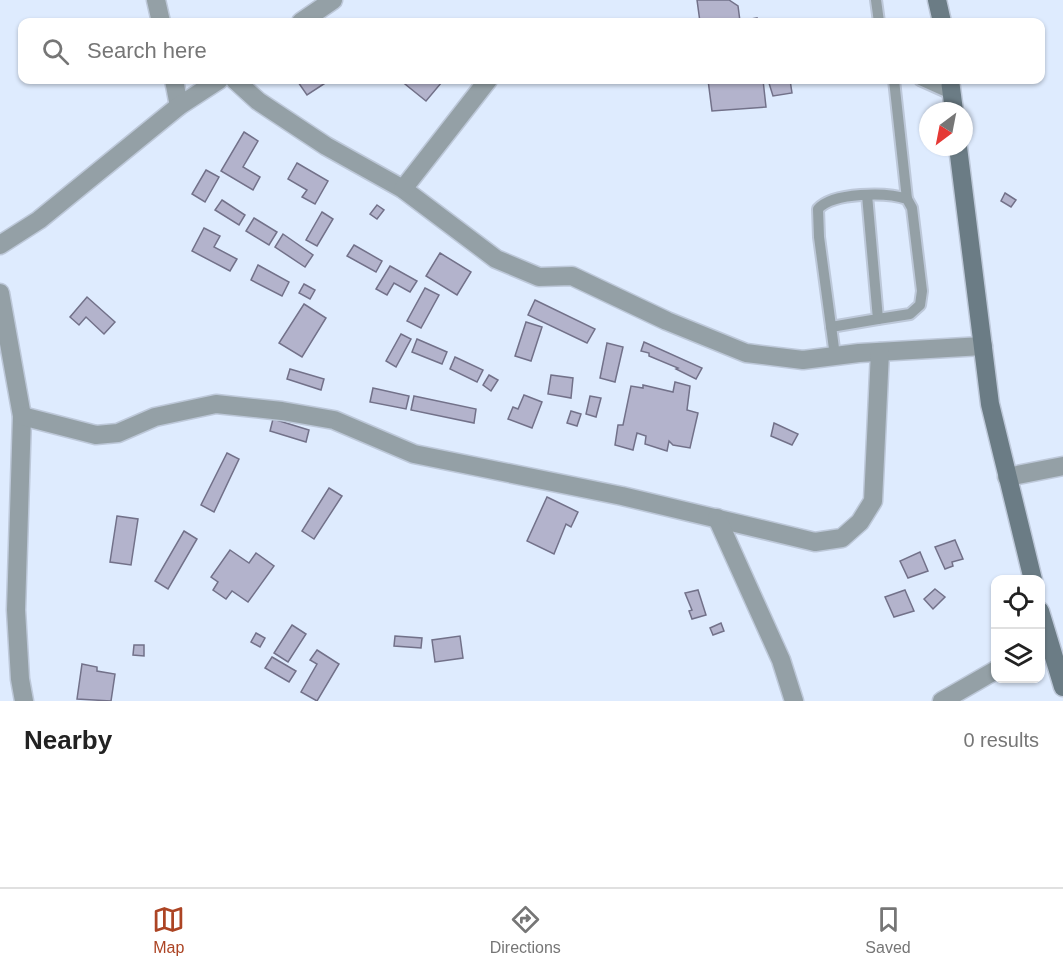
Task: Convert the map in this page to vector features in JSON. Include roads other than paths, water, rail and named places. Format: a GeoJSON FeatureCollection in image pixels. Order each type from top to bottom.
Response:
{"type":"FeatureCollection","features":[{"type":"Feature","properties":{"kind":"street"},"geometry":{"type":"LineString","coordinates":[[156,0],[160,18]]}},
{"type":"Feature","properties":{"kind":"street"},"geometry":{"type":"LineString","coordinates":[[307,18],[333,0]]}},
{"type":"Feature","properties":{"kind":"street"},"geometry":{"type":"LineString","coordinates":[[937,0],[941,18]]}},
{"type":"Feature","properties":{"kind":"street"},"geometry":{"type":"LineString","coordinates":[[175,84],[179,106]]}},
{"type":"Feature","properties":{"kind":"street"},"geometry":{"type":"LineString","coordinates":[[0,245],[39,220],[179,106],[213,84]]}},
{"type":"Feature","properties":{"kind":"street"},"geometry":{"type":"LineString","coordinates":[[239,84],[258,101],[317,140],[403,189],[496,259],[540,277],[572,276],[667,321],[746,353],[803,360],[880,352],[983,346]]}},
{"type":"Feature","properties":{"kind":"street"},"geometry":{"type":"LineString","coordinates":[[403,189],[485,84]]}},
{"type":"Feature","properties":{"kind":"street"},"geometry":{"type":"LineString","coordinates":[[959,156],[990,404],[1032,575]]}},
{"type":"Feature","properties":{"kind":"street"},"geometry":{"type":"LineString","coordinates":[[0,293],[22,416],[16,610],[20,679],[24,701]]}},
{"type":"Feature","properties":{"kind":"street"},"geometry":{"type":"LineString","coordinates":[[22,416],[96,435],[118,433],[155,417],[216,404],[282,411],[334,420],[414,454],[622,496],[815,542],[842,538],[860,522],[873,501],[880,352]]}},
{"type":"Feature","properties":{"kind":"street"},"geometry":{"type":"LineString","coordinates":[[1007,477],[1063,466]]}},
{"type":"Feature","properties":{"kind":"street"},"geometry":{"type":"LineString","coordinates":[[717,518],[781,660],[794,701]]}},
{"type":"Feature","properties":{"kind":"street"},"geometry":{"type":"LineString","coordinates":[[1045,643],[1063,687]]}},
{"type":"Feature","properties":{"kind":"street"},"geometry":{"type":"LineString","coordinates":[[942,701],[991,673]]}},
{"type":"Feature","properties":{"kind":"lane"},"geometry":{"type":"LineString","coordinates":[[876,0],[878,18]]}},
{"type":"Feature","properties":{"kind":"lane"},"geometry":{"type":"LineString","coordinates":[[831,327],[910,314],[920,305],[922,291],[915,225],[912,208],[907,199],[894,84]]}},
{"type":"Feature","properties":{"kind":"lane"},"geometry":{"type":"LineString","coordinates":[[929,84],[952,95]]}},
{"type":"Feature","properties":{"kind":"lane"},"geometry":{"type":"LineString","coordinates":[[835,356],[819,237],[818,209],[823,204],[867,195],[886,194],[907,199]]}},
{"type":"Feature","properties":{"kind":"lane"},"geometry":{"type":"LineString","coordinates":[[867,195],[878,319]]}}]}
